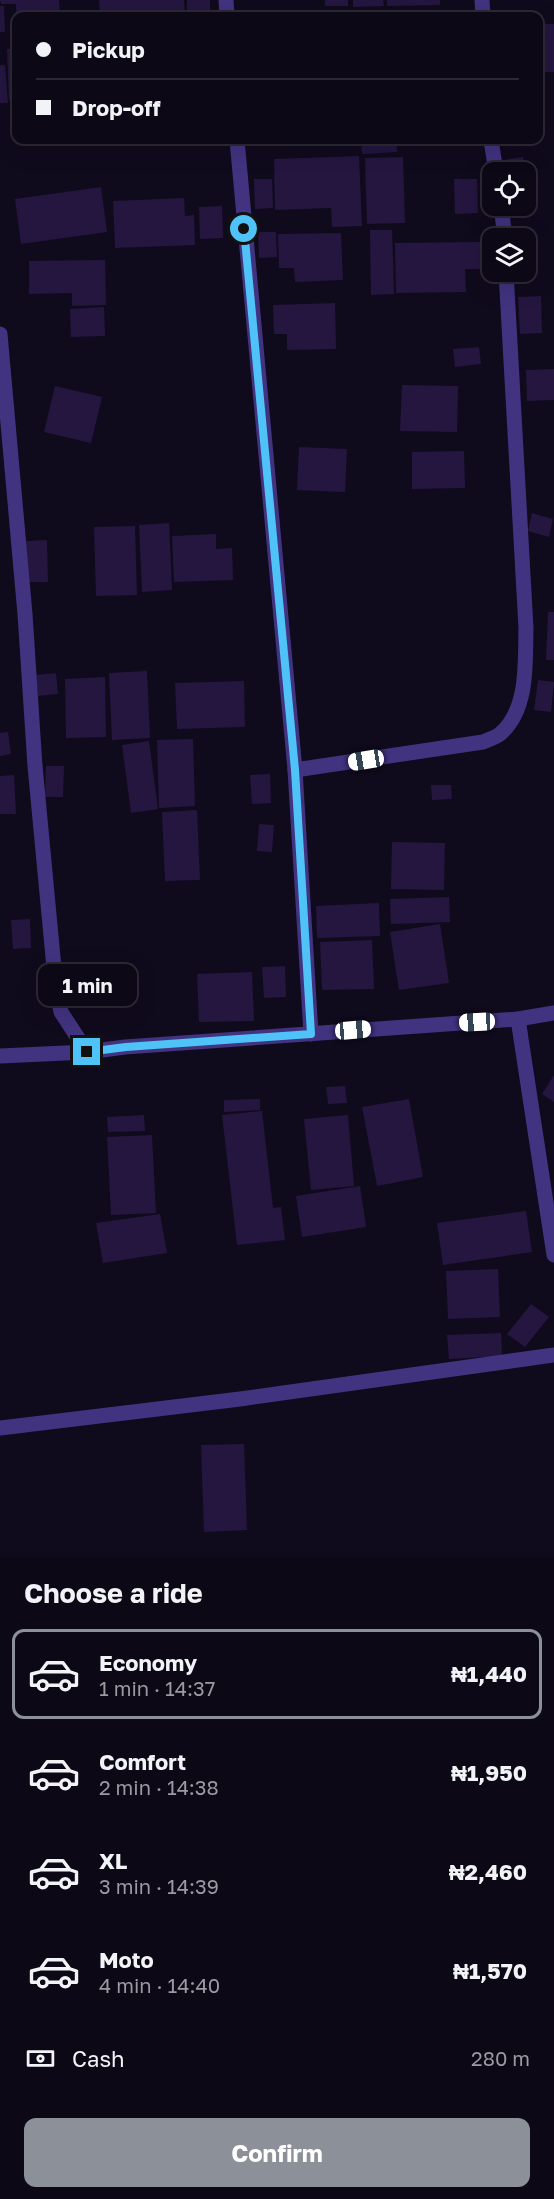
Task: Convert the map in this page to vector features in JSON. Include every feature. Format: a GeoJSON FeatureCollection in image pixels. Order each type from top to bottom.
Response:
{"type":"FeatureCollection","features":[{"type":"Feature","properties":{"kind":"street"},"geometry":{"type":"LineString","coordinates":[[237,144],[295,770],[311,1034]]}},
{"type":"Feature","properties":{"kind":"street"},"geometry":{"type":"LineString","coordinates":[[492,144],[494,162]]}},
{"type":"Feature","properties":{"kind":"street"},"geometry":{"type":"LineString","coordinates":[[295,770],[483,742],[500,734],[512,718],[524,686],[526,628],[507,282]]}},
{"type":"Feature","properties":{"kind":"street"},"geometry":{"type":"LineString","coordinates":[[0,334],[26,633],[34,766],[56,989],[61,1012],[87,1052]]}},
{"type":"Feature","properties":{"kind":"street"},"geometry":{"type":"LineString","coordinates":[[0,1056],[87,1052],[126,1047],[518,1019],[554,1013]]}},
{"type":"Feature","properties":{"kind":"street"},"geometry":{"type":"LineString","coordinates":[[518,1019],[554,1255]]}},
{"type":"Feature","properties":{"kind":"street"},"geometry":{"type":"LineString","coordinates":[[0,1428],[240,1399],[554,1355]]}},
{"type":"Feature","properties":{"kind":"building"},"geometry":{"type":"Polygon","coordinates":[[[0,0],[59,0],[60,12],[16,12],[16,4],[1,4],[0,0]]]}},
{"type":"Feature","properties":{"kind":"building"},"geometry":{"type":"Polygon","coordinates":[[[99,0],[184,0],[185,12],[100,12],[99,0]]]}},
{"type":"Feature","properties":{"kind":"building"},"geometry":{"type":"Polygon","coordinates":[[[187,0],[210,0],[210,12],[187,12],[187,0]]]}},
{"type":"Feature","properties":{"kind":"building"},"geometry":{"type":"Polygon","coordinates":[[[325,0],[348,0],[348,6],[325,6],[325,0]]]}},
{"type":"Feature","properties":{"kind":"building"},"geometry":{"type":"Polygon","coordinates":[[[353,0],[383,0],[384,6],[353,7],[353,0]]]}},
{"type":"Feature","properties":{"kind":"building"},"geometry":{"type":"Polygon","coordinates":[[[387,0],[440,0],[440,5],[387,6],[387,0]]]}},
{"type":"Feature","properties":{"kind":"building"},"geometry":{"type":"Polygon","coordinates":[[[0,6],[4,6],[5,32],[0,32],[0,6]]]}},
{"type":"Feature","properties":{"kind":"building"},"geometry":{"type":"Polygon","coordinates":[[[543,24],[554,24],[554,72],[543,72],[543,24]]]}},
{"type":"Feature","properties":{"kind":"building"},"geometry":{"type":"Polygon","coordinates":[[[7,49],[12,49],[12,100],[9,100],[7,49]]]}},
{"type":"Feature","properties":{"kind":"building"},"geometry":{"type":"Polygon","coordinates":[[[0,65],[5,65],[8,103],[0,103],[0,65]]]}},
{"type":"Feature","properties":{"kind":"building"},"geometry":{"type":"Polygon","coordinates":[[[361,144],[396,144],[397,152],[362,154],[361,144]]]}},
{"type":"Feature","properties":{"kind":"building"},"geometry":{"type":"Polygon","coordinates":[[[359,156],[362,226],[332,227],[331,208],[275,210],[274,159],[359,156]]]}},
{"type":"Feature","properties":{"kind":"building"},"geometry":{"type":"Polygon","coordinates":[[[403,157],[405,223],[367,224],[365,158],[403,157]]]}},
{"type":"Feature","properties":{"kind":"building"},"geometry":{"type":"Polygon","coordinates":[[[523,157],[524,162],[504,162],[504,160],[523,157]]]}},
{"type":"Feature","properties":{"kind":"building"},"geometry":{"type":"Polygon","coordinates":[[[254,179],[272,179],[273,208],[255,209],[254,179]]]}},
{"type":"Feature","properties":{"kind":"building"},"geometry":{"type":"Polygon","coordinates":[[[454,179],[477,179],[478,213],[455,214],[454,179]]]}},
{"type":"Feature","properties":{"kind":"building"},"geometry":{"type":"Polygon","coordinates":[[[101,187],[107,232],[21,244],[15,199],[101,187]]]}},
{"type":"Feature","properties":{"kind":"building"},"geometry":{"type":"Polygon","coordinates":[[[184,198],[185,216],[194,215],[195,245],[115,248],[113,201],[184,198]]]}},
{"type":"Feature","properties":{"kind":"building"},"geometry":{"type":"Polygon","coordinates":[[[222,206],[223,238],[200,239],[199,207],[222,206]]]}},
{"type":"Feature","properties":{"kind":"building"},"geometry":{"type":"Polygon","coordinates":[[[370,230],[392,230],[394,294],[371,295],[370,230]]]}},
{"type":"Feature","properties":{"kind":"building"},"geometry":{"type":"Polygon","coordinates":[[[258,232],[276,232],[277,257],[259,258],[258,232]]]}},
{"type":"Feature","properties":{"kind":"building"},"geometry":{"type":"Polygon","coordinates":[[[341,233],[343,280],[295,282],[294,268],[279,268],[278,234],[341,233]]]}},
{"type":"Feature","properties":{"kind":"building"},"geometry":{"type":"Polygon","coordinates":[[[481,242],[481,269],[465,269],[466,292],[396,293],[395,243],[481,242]]]}},
{"type":"Feature","properties":{"kind":"building"},"geometry":{"type":"Polygon","coordinates":[[[105,260],[106,305],[72,306],[72,293],[29,294],[29,261],[105,260]]]}},
{"type":"Feature","properties":{"kind":"building"},"geometry":{"type":"Polygon","coordinates":[[[541,296],[542,333],[520,334],[518,297],[541,296]]]}},
{"type":"Feature","properties":{"kind":"building"},"geometry":{"type":"Polygon","coordinates":[[[335,303],[336,349],[287,350],[287,334],[274,334],[273,305],[335,303]]]}},
{"type":"Feature","properties":{"kind":"building"},"geometry":{"type":"Polygon","coordinates":[[[104,307],[105,336],[71,337],[70,309],[104,307]]]}},
{"type":"Feature","properties":{"kind":"building"},"geometry":{"type":"Polygon","coordinates":[[[479,347],[481,364],[455,367],[453,349],[479,347]]]}},
{"type":"Feature","properties":{"kind":"building"},"geometry":{"type":"Polygon","coordinates":[[[554,369],[554,400],[527,401],[526,370],[554,369]]]}},
{"type":"Feature","properties":{"kind":"building"},"geometry":{"type":"Polygon","coordinates":[[[402,385],[458,386],[457,432],[400,431],[402,385]]]}},
{"type":"Feature","properties":{"kind":"building"},"geometry":{"type":"Polygon","coordinates":[[[55,386],[102,397],[91,443],[44,432],[55,386]]]}},
{"type":"Feature","properties":{"kind":"building"},"geometry":{"type":"Polygon","coordinates":[[[299,447],[347,449],[345,492],[297,490],[299,447]]]}},
{"type":"Feature","properties":{"kind":"building"},"geometry":{"type":"Polygon","coordinates":[[[464,451],[465,488],[412,489],[412,452],[464,451]]]}},
{"type":"Feature","properties":{"kind":"building"},"geometry":{"type":"Polygon","coordinates":[[[532,513],[553,519],[549,537],[528,531],[532,513]]]}},
{"type":"Feature","properties":{"kind":"building"},"geometry":{"type":"Polygon","coordinates":[[[169,523],[172,590],[142,592],[139,525],[169,523]]]}},
{"type":"Feature","properties":{"kind":"building"},"geometry":{"type":"Polygon","coordinates":[[[135,526],[137,595],[96,596],[94,527],[135,526]]]}},
{"type":"Feature","properties":{"kind":"building"},"geometry":{"type":"Polygon","coordinates":[[[216,534],[216,549],[232,548],[233,580],[174,582],[172,536],[216,534]]]}},
{"type":"Feature","properties":{"kind":"building"},"geometry":{"type":"Polygon","coordinates":[[[47,540],[48,582],[27,582],[26,541],[47,540]]]}},
{"type":"Feature","properties":{"kind":"building"},"geometry":{"type":"Polygon","coordinates":[[[548,612],[554,612],[554,660],[546,660],[548,612]]]}},
{"type":"Feature","properties":{"kind":"building"},"geometry":{"type":"Polygon","coordinates":[[[147,671],[150,738],[112,740],[109,673],[147,671]]]}},
{"type":"Feature","properties":{"kind":"building"},"geometry":{"type":"Polygon","coordinates":[[[56,673],[58,694],[38,696],[36,675],[56,673]]]}},
{"type":"Feature","properties":{"kind":"building"},"geometry":{"type":"Polygon","coordinates":[[[105,677],[106,737],[66,738],[65,679],[105,677]]]}},
{"type":"Feature","properties":{"kind":"building"},"geometry":{"type":"Polygon","coordinates":[[[538,680],[554,682],[551,712],[534,710],[538,680]]]}},
{"type":"Feature","properties":{"kind":"building"},"geometry":{"type":"Polygon","coordinates":[[[244,681],[245,727],[177,729],[175,683],[244,681]]]}},
{"type":"Feature","properties":{"kind":"building"},"geometry":{"type":"Polygon","coordinates":[[[8,732],[11,754],[0,756],[0,733],[8,732]]]}},
{"type":"Feature","properties":{"kind":"building"},"geometry":{"type":"Polygon","coordinates":[[[193,739],[195,806],[159,808],[157,740],[193,739]]]}},
{"type":"Feature","properties":{"kind":"building"},"geometry":{"type":"Polygon","coordinates":[[[149,741],[158,809],[131,813],[122,745],[149,741]]]}},
{"type":"Feature","properties":{"kind":"building"},"geometry":{"type":"Polygon","coordinates":[[[46,766],[64,766],[63,797],[45,797],[46,766]]]}},
{"type":"Feature","properties":{"kind":"building"},"geometry":{"type":"Polygon","coordinates":[[[270,774],[271,803],[252,804],[250,775],[270,774]]]}},
{"type":"Feature","properties":{"kind":"building"},"geometry":{"type":"Polygon","coordinates":[[[14,775],[16,814],[0,814],[0,776],[14,775]]]}},
{"type":"Feature","properties":{"kind":"building"},"geometry":{"type":"Polygon","coordinates":[[[431,785],[451,785],[452,799],[432,800],[431,785]]]}},
{"type":"Feature","properties":{"kind":"building"},"geometry":{"type":"Polygon","coordinates":[[[197,810],[200,880],[165,881],[162,812],[197,810]]]}},
{"type":"Feature","properties":{"kind":"building"},"geometry":{"type":"Polygon","coordinates":[[[259,824],[274,825],[272,852],[257,851],[259,824]]]}},
{"type":"Feature","properties":{"kind":"building"},"geometry":{"type":"Polygon","coordinates":[[[392,842],[445,843],[444,890],[391,889],[392,842]]]}},
{"type":"Feature","properties":{"kind":"building"},"geometry":{"type":"Polygon","coordinates":[[[449,897],[450,922],[391,924],[390,899],[449,897]]]}},
{"type":"Feature","properties":{"kind":"building"},"geometry":{"type":"Polygon","coordinates":[[[379,903],[380,936],[317,938],[316,906],[379,903]]]}},
{"type":"Feature","properties":{"kind":"building"},"geometry":{"type":"Polygon","coordinates":[[[30,919],[31,948],[13,949],[11,920],[30,919]]]}},
{"type":"Feature","properties":{"kind":"building"},"geometry":{"type":"Polygon","coordinates":[[[440,924],[449,983],[399,990],[390,932],[440,924]]]}},
{"type":"Feature","properties":{"kind":"building"},"geometry":{"type":"Polygon","coordinates":[[[372,940],[374,989],[322,990],[320,942],[372,940]]]}},
{"type":"Feature","properties":{"kind":"building"},"geometry":{"type":"Polygon","coordinates":[[[285,966],[286,997],[264,998],[262,967],[285,966]]]}},
{"type":"Feature","properties":{"kind":"building"},"geometry":{"type":"Polygon","coordinates":[[[252,972],[254,1021],[199,1022],[197,974],[252,972]]]}},
{"type":"Feature","properties":{"kind":"building"},"geometry":{"type":"Polygon","coordinates":[[[554,1075],[554,1102],[542,1094],[554,1075]]]}},
{"type":"Feature","properties":{"kind":"building"},"geometry":{"type":"Polygon","coordinates":[[[345,1086],[347,1103],[328,1104],[326,1087],[345,1086]]]}},
{"type":"Feature","properties":{"kind":"building"},"geometry":{"type":"Polygon","coordinates":[[[260,1099],[260,1110],[224,1112],[224,1100],[260,1099]]]}},
{"type":"Feature","properties":{"kind":"building"},"geometry":{"type":"Polygon","coordinates":[[[409,1099],[423,1177],[377,1186],[362,1107],[409,1099]]]}},
{"type":"Feature","properties":{"kind":"building"},"geometry":{"type":"Polygon","coordinates":[[[262,1111],[273,1208],[281,1207],[285,1240],[237,1245],[222,1115],[262,1111]]]}},
{"type":"Feature","properties":{"kind":"building"},"geometry":{"type":"Polygon","coordinates":[[[144,1115],[145,1131],[108,1132],[107,1117],[144,1115]]]}},
{"type":"Feature","properties":{"kind":"building"},"geometry":{"type":"Polygon","coordinates":[[[348,1115],[354,1186],[311,1190],[304,1119],[348,1115]]]}},
{"type":"Feature","properties":{"kind":"building"},"geometry":{"type":"Polygon","coordinates":[[[152,1135],[156,1213],[111,1215],[107,1137],[152,1135]]]}},
{"type":"Feature","properties":{"kind":"building"},"geometry":{"type":"Polygon","coordinates":[[[360,1186],[366,1227],[302,1237],[296,1196],[360,1186]]]}},
{"type":"Feature","properties":{"kind":"building"},"geometry":{"type":"Polygon","coordinates":[[[526,1211],[532,1252],[443,1265],[437,1223],[526,1211]]]}},
{"type":"Feature","properties":{"kind":"building"},"geometry":{"type":"Polygon","coordinates":[[[160,1214],[167,1253],[103,1263],[96,1223],[160,1214]]]}},
{"type":"Feature","properties":{"kind":"building"},"geometry":{"type":"Polygon","coordinates":[[[498,1269],[500,1317],[448,1319],[446,1271],[498,1269]]]}},
{"type":"Feature","properties":{"kind":"building"},"geometry":{"type":"Polygon","coordinates":[[[531,1304],[549,1317],[525,1347],[507,1334],[531,1304]]]}},
{"type":"Feature","properties":{"kind":"building"},"geometry":{"type":"Polygon","coordinates":[[[501,1333],[502,1356],[449,1359],[447,1335],[501,1333]]]}},
{"type":"Feature","properties":{"kind":"building"},"geometry":{"type":"Polygon","coordinates":[[[244,1444],[247,1530],[204,1532],[201,1445],[244,1444]]]}},
{"type":"Feature","properties":{"kind":"route"},"geometry":{"type":"LineString","coordinates":[[87,1052],[126,1047],[311,1034],[295,770],[244,229]]}}]}
